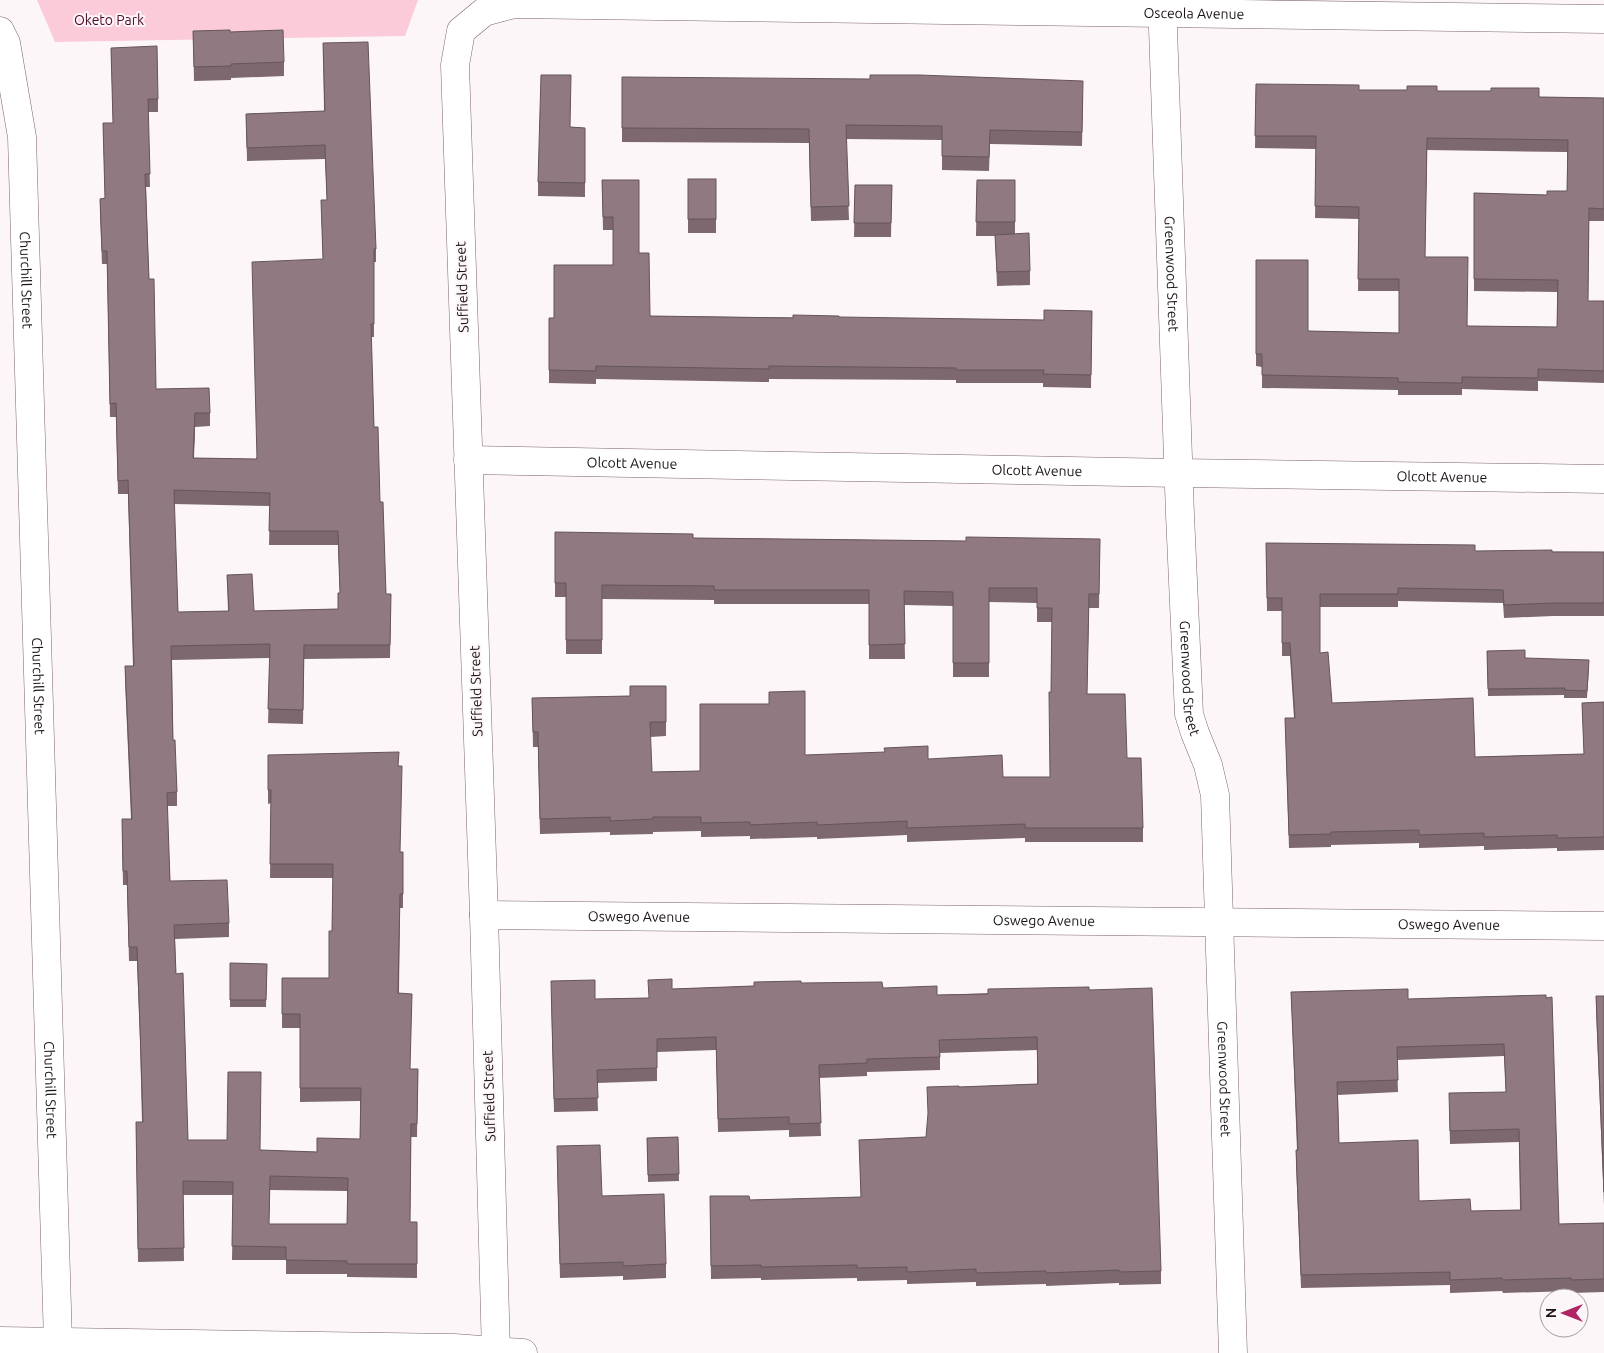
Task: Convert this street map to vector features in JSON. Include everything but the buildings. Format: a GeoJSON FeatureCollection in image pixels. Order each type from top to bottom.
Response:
{"type":"FeatureCollection","features":[{"type":"Feature","properties":{"kind":"street","name":"Osceola Avenue"},"geometry":{"type":"LineString","coordinates":[[461,31],[484,12],[514,4],[1162,7],[1604,19]]}},
{"type":"Feature","properties":{"kind":"street","name":"Greenwood Street"},"geometry":{"type":"LineString","coordinates":[[1162,7],[1178,473],[1189,714],[1208,765],[1215,796],[1233,1353]]}},
{"type":"Feature","properties":{"kind":"street","name":"Churchill Street"},"geometry":{"type":"LineString","coordinates":[[0,31],[6,43],[22,137],[58,1342]]}},
{"type":"Feature","properties":{"kind":"street","name":"Suffield Street"},"geometry":{"type":"LineString","coordinates":[[461,31],[455,65],[484,915],[496,1352]]}},
{"type":"Feature","properties":{"kind":"street","name":"Olcott Avenue"},"geometry":{"type":"LineString","coordinates":[[468,460],[1604,479]]}},
{"type":"Feature","properties":{"kind":"street","name":"Oswego Avenue"},"geometry":{"type":"LineString","coordinates":[[484,915],[1604,926]]}},
{"type":"Feature","properties":{"kind":"street"},"geometry":{"type":"LineString","coordinates":[[0,1341],[454,1348],[523,1353]]}},
{"type":"Feature","properties":{"kind":"green space","name":"Oketo Park"},"geometry":{"type":"Polygon","coordinates":[[[37,0],[418,0],[405,36],[55,42],[37,0]]]}}]}
